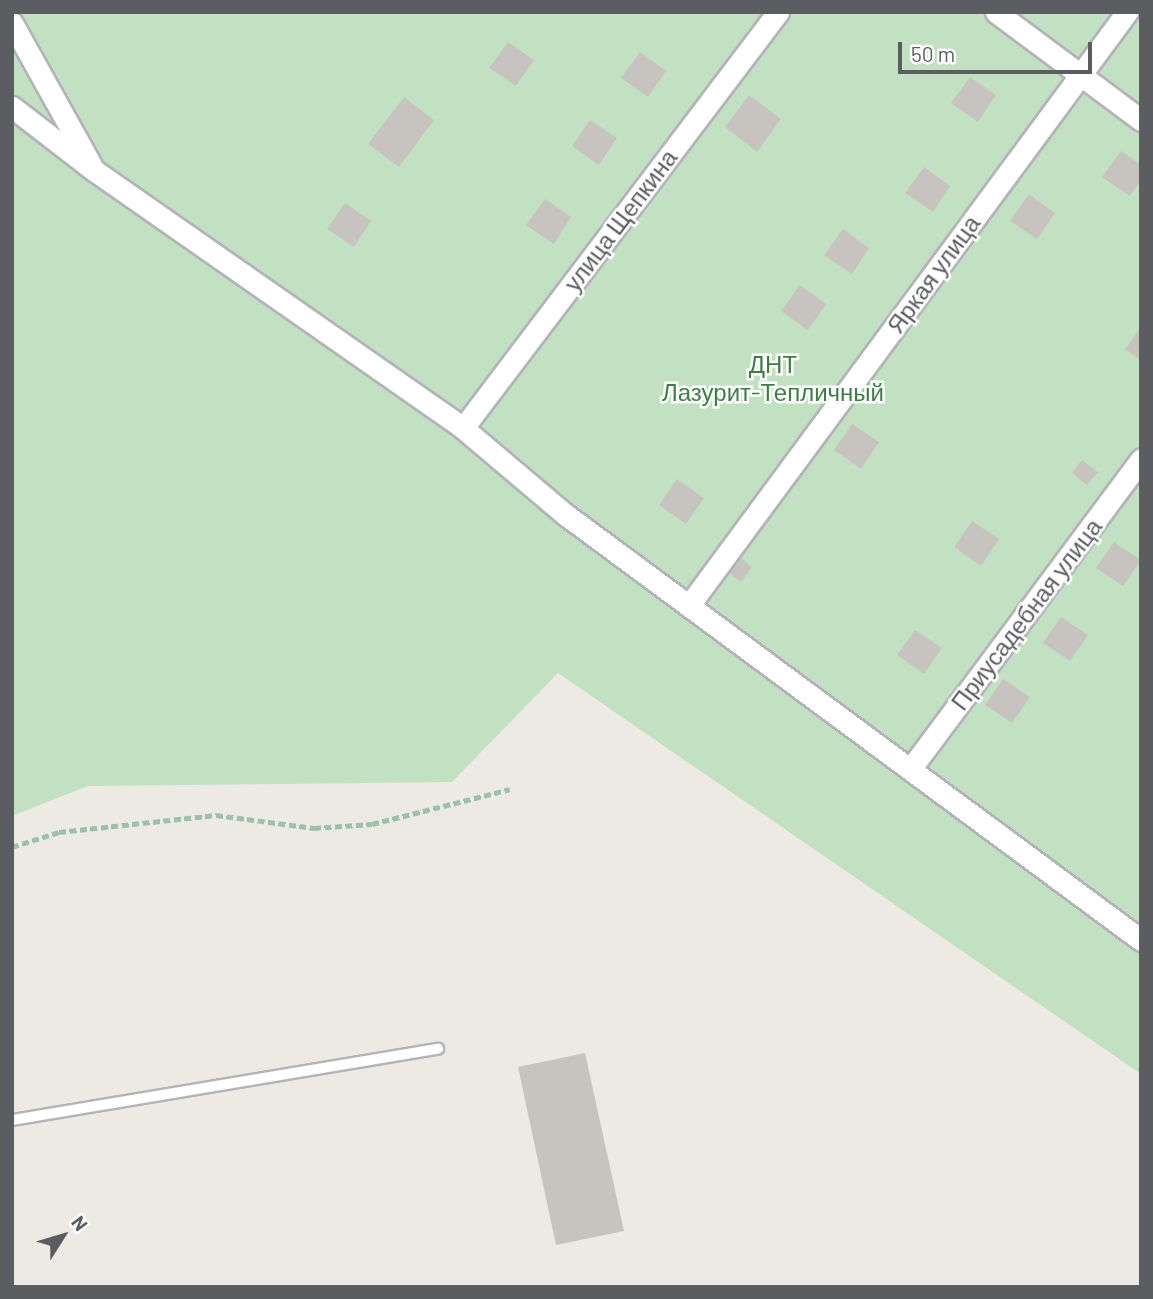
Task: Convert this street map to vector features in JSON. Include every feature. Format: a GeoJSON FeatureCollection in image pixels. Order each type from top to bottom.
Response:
{"type":"FeatureCollection","features":[{"type":"Feature","properties":{"kind":"street","name":"улица Щепкина"},"geometry":{"type":"LineString","coordinates":[[463,428],[778,12]]}},
{"type":"Feature","properties":{"kind":"street"},"geometry":{"type":"LineString","coordinates":[[996,12],[1141,120]]}},
{"type":"Feature","properties":{"kind":"street","name":"Яркая улица"},"geometry":{"type":"LineString","coordinates":[[690,604],[1127,12]]}},
{"type":"Feature","properties":{"kind":"street"},"geometry":{"type":"LineString","coordinates":[[12,23],[95,171]]}},
{"type":"Feature","properties":{"kind":"street"},"geometry":{"type":"LineString","coordinates":[[12,107],[95,171],[463,428],[566,515],[1140,938]]}},
{"type":"Feature","properties":{"kind":"street","name":"Приусадебная улица"},"geometry":{"type":"LineString","coordinates":[[911,768],[1141,460]]}},
{"type":"Feature","properties":{"kind":"lane"},"geometry":{"type":"LineString","coordinates":[[12,1120],[438,1049]]}},
{"type":"Feature","properties":{"kind":"path"},"geometry":{"type":"LineString","coordinates":[[12,847],[59,832],[216,815],[314,828],[372,824],[510,789]]}},
{"type":"Feature","properties":{"kind":"green space","name":"ДНТ Лазурит-Тепличный"},"geometry":{"type":"Polygon","coordinates":[[[12,12],[1141,12],[1141,1074],[558,673],[452,782],[88,786],[12,816],[12,12]]]}},
{"type":"Feature","properties":{"kind":"building"},"geometry":{"type":"Polygon","coordinates":[[[508,42],[534,60],[516,86],[489,68],[508,42]]]}},
{"type":"Feature","properties":{"kind":"building"},"geometry":{"type":"Polygon","coordinates":[[[640,52],[666,71],[648,97],[621,78],[640,52]]]}},
{"type":"Feature","properties":{"kind":"building"},"geometry":{"type":"Polygon","coordinates":[[[970,77],[996,95],[978,122],[951,103],[970,77]]]}},
{"type":"Feature","properties":{"kind":"building"},"geometry":{"type":"Polygon","coordinates":[[[749,95],[781,119],[757,152],[725,127],[749,95]]]}},
{"type":"Feature","properties":{"kind":"building"},"geometry":{"type":"Polygon","coordinates":[[[404,97],[434,120],[399,167],[368,144],[404,97]]]}},
{"type":"Feature","properties":{"kind":"building"},"geometry":{"type":"Polygon","coordinates":[[[590,120],[617,138],[599,165],[572,146],[590,120]]]}},
{"type":"Feature","properties":{"kind":"building"},"geometry":{"type":"Polygon","coordinates":[[[1121,151],[1141,165],[1141,180],[1130,196],[1102,177],[1121,151]]]}},
{"type":"Feature","properties":{"kind":"building"},"geometry":{"type":"Polygon","coordinates":[[[924,167],[950,186],[933,212],[905,193],[924,167]]]}},
{"type":"Feature","properties":{"kind":"building"},"geometry":{"type":"Polygon","coordinates":[[[1029,194],[1055,213],[1037,239],[1010,221],[1029,194]]]}},
{"type":"Feature","properties":{"kind":"building"},"geometry":{"type":"Polygon","coordinates":[[[545,199],[571,217],[554,244],[526,225],[545,199]]]}},
{"type":"Feature","properties":{"kind":"building"},"geometry":{"type":"Polygon","coordinates":[[[345,203],[371,221],[354,247],[327,229],[345,203]]]}},
{"type":"Feature","properties":{"kind":"building"},"geometry":{"type":"Polygon","coordinates":[[[843,229],[869,248],[852,274],[824,255],[843,229]]]}},
{"type":"Feature","properties":{"kind":"building"},"geometry":{"type":"Polygon","coordinates":[[[800,285],[826,304],[808,330],[781,311],[800,285]]]}},
{"type":"Feature","properties":{"kind":"building"},"geometry":{"type":"Polygon","coordinates":[[[1141,327],[1141,360],[1125,349],[1141,327]]]}},
{"type":"Feature","properties":{"kind":"building"},"geometry":{"type":"Polygon","coordinates":[[[852,424],[879,442],[861,469],[834,450],[852,424]]]}},
{"type":"Feature","properties":{"kind":"building"},"geometry":{"type":"Polygon","coordinates":[[[1082,460],[1098,472],[1087,485],[1072,473],[1082,460]]]}},
{"type":"Feature","properties":{"kind":"building"},"geometry":{"type":"Polygon","coordinates":[[[677,479],[704,498],[686,524],[659,505],[677,479]]]}},
{"type":"Feature","properties":{"kind":"building"},"geometry":{"type":"Polygon","coordinates":[[[972,521],[999,539],[981,566],[954,547],[972,521]]]}},
{"type":"Feature","properties":{"kind":"building"},"geometry":{"type":"Polygon","coordinates":[[[1114,542],[1141,560],[1123,586],[1096,568],[1114,542]]]}},
{"type":"Feature","properties":{"kind":"building"},"geometry":{"type":"Polygon","coordinates":[[[740,557],[752,567],[741,582],[728,572],[740,557]]]}},
{"type":"Feature","properties":{"kind":"building"},"geometry":{"type":"Polygon","coordinates":[[[1061,617],[1088,635],[1070,661],[1043,643],[1061,617]]]}},
{"type":"Feature","properties":{"kind":"building"},"geometry":{"type":"Polygon","coordinates":[[[915,630],[942,648],[924,674],[897,655],[915,630]]]}},
{"type":"Feature","properties":{"kind":"building"},"geometry":{"type":"Polygon","coordinates":[[[1003,679],[1030,697],[1012,723],[985,705],[1003,679]]]}},
{"type":"Feature","properties":{"kind":"building"},"geometry":{"type":"Polygon","coordinates":[[[585,1053],[624,1231],[556,1245],[518,1067],[585,1053]]]}}]}
